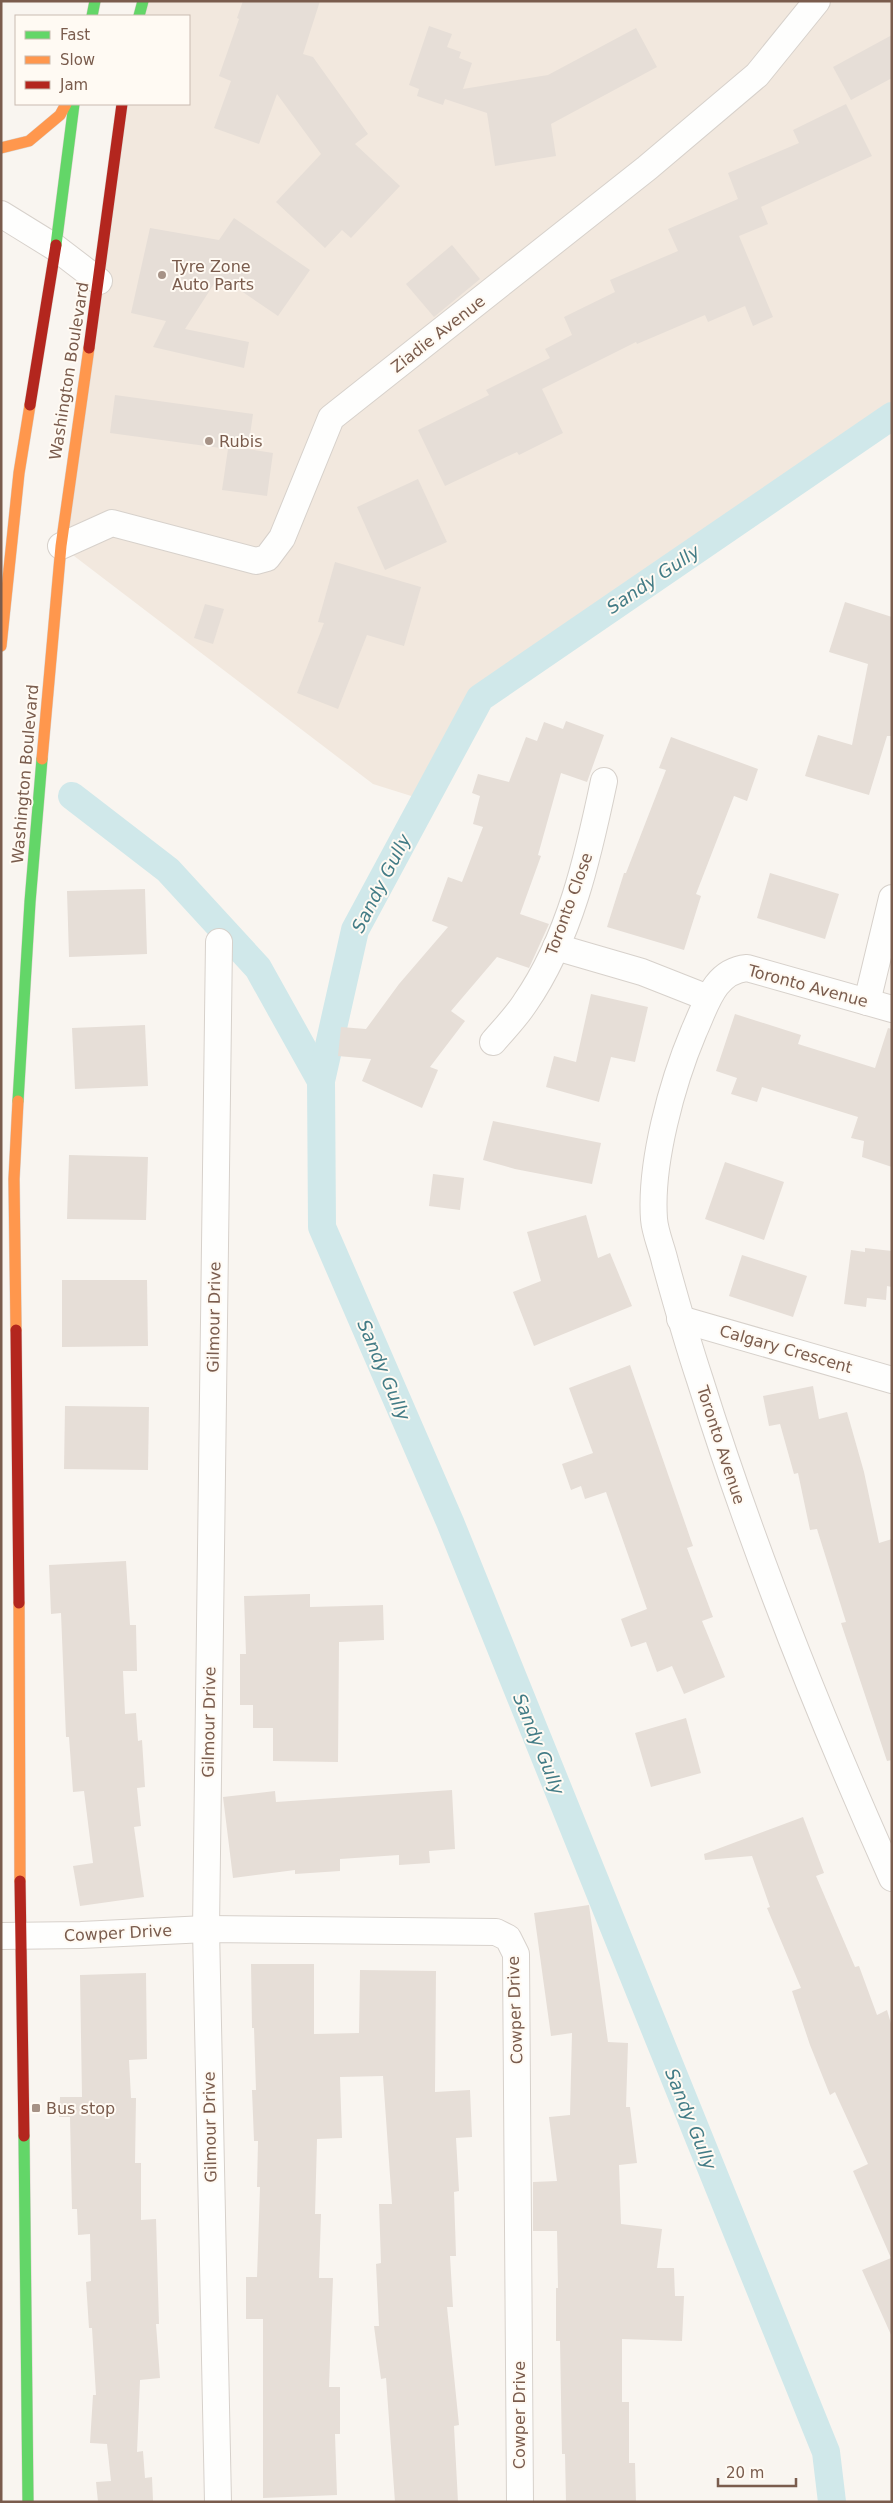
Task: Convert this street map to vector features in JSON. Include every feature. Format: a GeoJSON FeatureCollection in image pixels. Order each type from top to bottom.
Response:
{"type":"FeatureCollection","features":[{"type":"Feature","properties":{"kind":"highway"},"geometry":{"type":"LineString","coordinates":[[92,15],[95,1]]}},
{"type":"Feature","properties":{"kind":"highway"},"geometry":{"type":"LineString","coordinates":[[139,15],[143,1]]}},
{"type":"Feature","properties":{"kind":"highway"},"geometry":{"type":"LineString","coordinates":[[1,148],[29,141],[60,115],[65,105]]}},
{"type":"Feature","properties":{"kind":"highway","name":"Washington Boulevard"},"geometry":{"type":"LineString","coordinates":[[1,646],[19,472],[56,248],[74,105]]}},
{"type":"Feature","properties":{"kind":"highway","name":"Washington Boulevard"},"geometry":{"type":"LineString","coordinates":[[28,2502],[26,2235],[11,1936],[20,1725],[14,1179],[30,902],[61,546],[100,281],[122,105]]}},
{"type":"Feature","properties":{"kind":"street","name":"Ziadie Avenue"},"geometry":{"type":"LineString","coordinates":[[61,546],[112,523],[256,561],[267,558],[277,547],[288,525],[331,418],[646,168],[757,75],[817,1]]}},
{"type":"Feature","properties":{"kind":"street"},"geometry":{"type":"LineString","coordinates":[[1,214],[56,248],[100,281]]}},
{"type":"Feature","properties":{"kind":"street","name":"Toronto Close"},"geometry":{"type":"LineString","coordinates":[[493,1042],[525,1003],[556,947],[587,862],[604,781]]}},
{"type":"Feature","properties":{"kind":"street"},"geometry":{"type":"LineString","coordinates":[[867,1002],[892,898]]}},
{"type":"Feature","properties":{"kind":"street","name":"Gilmour Drive"},"geometry":{"type":"LineString","coordinates":[[218,2502],[206,1928],[220,942]]}},
{"type":"Feature","properties":{"kind":"street"},"geometry":{"type":"LineString","coordinates":[[556,947],[642,972],[708,998]]}},
{"type":"Feature","properties":{"kind":"street","name":"Toronto Avenue"},"geometry":{"type":"LineString","coordinates":[[892,1009],[747,968],[734,969],[724,975],[708,998],[688,1045],[658,1154],[654,1220],[680,1318],[723,1455],[780,1614],[892,1878]]}},
{"type":"Feature","properties":{"kind":"street","name":"Calgary Crescent"},"geometry":{"type":"LineString","coordinates":[[680,1318],[892,1380]]}},
{"type":"Feature","properties":{"kind":"street","name":"Cowper Drive"},"geometry":{"type":"LineString","coordinates":[[11,1936],[206,1928],[496,1932],[508,1938],[516,1954],[520,2502]]}},
{"type":"Feature","properties":{"kind":"shaded area"},"geometry":{"type":"Polygon","coordinates":[[[143,1],[892,1],[892,416],[480,698],[424,800],[373,784],[61,546],[122,105],[190,105],[190,15],[139,15],[143,1]]]}},
{"type":"Feature","properties":{"kind":"building"},"geometry":{"type":"Polygon","coordinates":[[[243,1],[320,1],[303,54],[313,57],[368,134],[355,144],[400,186],[351,238],[342,230],[325,248],[276,202],[321,154],[277,94],[259,144],[214,128],[231,81],[219,76],[239,19],[237,18],[243,1]]]}},
{"type":"Feature","properties":{"kind":"building"},"geometry":{"type":"Polygon","coordinates":[[[429,26],[452,34],[447,47],[461,52],[459,58],[472,63],[463,89],[548,75],[636,28],[657,67],[551,124],[556,156],[495,166],[487,113],[445,99],[443,105],[417,96],[419,89],[409,85],[429,26]]]}},
{"type":"Feature","properties":{"kind":"building"},"geometry":{"type":"Polygon","coordinates":[[[892,35],[892,78],[851,100],[833,67],[892,35]]]}},
{"type":"Feature","properties":{"kind":"building"},"geometry":{"type":"Polygon","coordinates":[[[846,104],[872,156],[761,207],[768,224],[739,236],[773,317],[753,326],[745,306],[708,322],[705,315],[637,344],[636,342],[542,389],[563,433],[519,455],[517,452],[445,486],[418,430],[489,395],[486,390],[550,358],[545,349],[572,335],[564,317],[615,292],[610,280],[678,251],[668,229],[738,199],[728,173],[799,143],[793,130],[846,104]]]}},
{"type":"Feature","properties":{"kind":"building"},"geometry":{"type":"Polygon","coordinates":[[[234,218],[310,270],[278,316],[219,276],[185,329],[249,342],[244,368],[153,347],[166,321],[131,313],[150,228],[219,240],[234,218]]]}},
{"type":"Feature","properties":{"kind":"building"},"geometry":{"type":"Polygon","coordinates":[[[452,245],[480,279],[434,317],[406,284],[452,245]]]}},
{"type":"Feature","properties":{"kind":"building","name":"Rubis"},"geometry":{"type":"Polygon","coordinates":[[[115,395],[253,414],[248,449],[273,453],[267,496],[222,490],[228,449],[110,433],[115,395]]]}},
{"type":"Feature","properties":{"kind":"building"},"geometry":{"type":"Polygon","coordinates":[[[418,479],[447,542],[385,570],[357,507],[418,479]]]}},
{"type":"Feature","properties":{"kind":"building"},"geometry":{"type":"Polygon","coordinates":[[[335,562],[421,587],[404,646],[367,635],[338,709],[297,693],[324,623],[318,622],[335,562]]]}},
{"type":"Feature","properties":{"kind":"building"},"geometry":{"type":"Polygon","coordinates":[[[845,602],[892,617],[892,736],[887,736],[869,795],[805,776],[818,735],[852,745],[868,664],[829,652],[845,602]]]}},
{"type":"Feature","properties":{"kind":"building"},"geometry":{"type":"Polygon","coordinates":[[[205,604],[224,609],[213,644],[194,638],[205,604]]]}},
{"type":"Feature","properties":{"kind":"building"},"geometry":{"type":"Polygon","coordinates":[[[566,721],[604,735],[587,782],[561,773],[538,855],[541,856],[520,914],[549,924],[529,968],[497,957],[451,1011],[465,1021],[430,1067],[438,1070],[422,1108],[362,1081],[371,1059],[338,1056],[341,1027],[366,1029],[399,984],[448,927],[432,921],[448,877],[462,882],[483,827],[473,824],[480,796],[472,793],[478,774],[509,782],[526,737],[537,741],[544,722],[563,729],[566,721]]]}},
{"type":"Feature","properties":{"kind":"building"},"geometry":{"type":"Polygon","coordinates":[[[671,737],[758,769],[747,801],[734,796],[696,894],[701,896],[684,950],[607,927],[624,873],[626,873],[666,770],[659,768],[671,737]]]}},
{"type":"Feature","properties":{"kind":"building"},"geometry":{"type":"Polygon","coordinates":[[[770,873],[839,894],[825,939],[757,918],[770,873]]]}},
{"type":"Feature","properties":{"kind":"building"},"geometry":{"type":"Polygon","coordinates":[[[145,889],[147,954],[69,957],[67,891],[145,889]]]}},
{"type":"Feature","properties":{"kind":"building"},"geometry":{"type":"Polygon","coordinates":[[[591,994],[648,1007],[635,1062],[611,1057],[599,1102],[546,1087],[554,1056],[576,1062],[591,994]]]}},
{"type":"Feature","properties":{"kind":"building"},"geometry":{"type":"Polygon","coordinates":[[[735,1014],[801,1035],[798,1044],[875,1068],[888,1028],[892,1029],[892,1167],[862,1157],[864,1141],[851,1138],[858,1117],[762,1087],[757,1102],[731,1094],[737,1078],[716,1071],[735,1014]]]}},
{"type":"Feature","properties":{"kind":"building"},"geometry":{"type":"Polygon","coordinates":[[[145,1025],[148,1086],[75,1089],[72,1028],[145,1025]]]}},
{"type":"Feature","properties":{"kind":"building"},"geometry":{"type":"Polygon","coordinates":[[[493,1121],[601,1143],[592,1184],[515,1169],[483,1160],[493,1121]]]}},
{"type":"Feature","properties":{"kind":"building"},"geometry":{"type":"Polygon","coordinates":[[[69,1155],[148,1157],[146,1220],[67,1219],[69,1155]]]}},
{"type":"Feature","properties":{"kind":"building"},"geometry":{"type":"Polygon","coordinates":[[[725,1162],[784,1182],[764,1240],[705,1219],[725,1162]]]}},
{"type":"Feature","properties":{"kind":"building"},"geometry":{"type":"Polygon","coordinates":[[[433,1174],[464,1178],[460,1210],[429,1206],[433,1174]]]}},
{"type":"Feature","properties":{"kind":"building"},"geometry":{"type":"Polygon","coordinates":[[[586,1215],[598,1258],[610,1253],[632,1306],[534,1346],[513,1292],[541,1281],[527,1232],[586,1215]]]}},
{"type":"Feature","properties":{"kind":"building"},"geometry":{"type":"Polygon","coordinates":[[[865,1248],[892,1251],[892,1287],[887,1286],[886,1300],[867,1298],[866,1307],[844,1304],[851,1250],[865,1252],[865,1248]]]}},
{"type":"Feature","properties":{"kind":"building"},"geometry":{"type":"Polygon","coordinates":[[[742,1255],[807,1276],[793,1317],[729,1296],[742,1255]]]}},
{"type":"Feature","properties":{"kind":"building"},"geometry":{"type":"Polygon","coordinates":[[[62,1280],[147,1280],[148,1346],[62,1347],[62,1280]]]}},
{"type":"Feature","properties":{"kind":"building"},"geometry":{"type":"Polygon","coordinates":[[[630,1365],[693,1546],[687,1548],[713,1617],[702,1621],[725,1677],[684,1694],[672,1666],[657,1672],[646,1642],[631,1647],[621,1619],[647,1609],[606,1492],[585,1499],[581,1486],[571,1490],[562,1464],[593,1453],[569,1388],[630,1365]]]}},
{"type":"Feature","properties":{"kind":"building"},"geometry":{"type":"Polygon","coordinates":[[[813,1386],[819,1419],[847,1412],[864,1472],[879,1543],[892,1539],[892,1760],[887,1761],[841,1623],[846,1622],[817,1529],[810,1530],[798,1473],[794,1474],[780,1424],[769,1426],[763,1396],[813,1386]]]}},
{"type":"Feature","properties":{"kind":"building"},"geometry":{"type":"Polygon","coordinates":[[[65,1406],[149,1407],[148,1470],[64,1469],[65,1406]]]}},
{"type":"Feature","properties":{"kind":"building"},"geometry":{"type":"Polygon","coordinates":[[[126,1561],[130,1625],[136,1625],[137,1671],[123,1671],[125,1714],[136,1713],[138,1741],[142,1740],[145,1787],[137,1788],[141,1826],[134,1827],[144,1897],[80,1906],[73,1866],[93,1863],[84,1791],[73,1792],[69,1737],[66,1737],[61,1613],[51,1614],[49,1565],[126,1561]]]}},
{"type":"Feature","properties":{"kind":"building"},"geometry":{"type":"Polygon","coordinates":[[[310,1594],[310,1607],[383,1605],[384,1640],[339,1642],[338,1762],[273,1761],[273,1728],[253,1728],[253,1705],[240,1705],[240,1654],[246,1654],[244,1596],[310,1594]]]}},
{"type":"Feature","properties":{"kind":"building"},"geometry":{"type":"Polygon","coordinates":[[[686,1718],[701,1773],[651,1787],[635,1733],[686,1718]]]}},
{"type":"Feature","properties":{"kind":"building"},"geometry":{"type":"Polygon","coordinates":[[[452,1790],[455,1849],[429,1851],[430,1863],[399,1865],[399,1855],[340,1859],[340,1871],[295,1874],[295,1870],[233,1878],[223,1797],[275,1791],[276,1802],[452,1790]]]}},
{"type":"Feature","properties":{"kind":"building"},"geometry":{"type":"Polygon","coordinates":[[[803,1817],[824,1873],[816,1876],[855,1967],[859,1966],[877,2015],[887,2010],[892,2027],[892,2337],[862,2270],[891,2258],[853,2171],[868,2164],[835,2092],[830,2095],[810,2045],[792,1991],[801,1988],[767,1908],[770,1907],[752,1856],[705,1860],[704,1854],[803,1817]]]}},
{"type":"Feature","properties":{"kind":"building"},"geometry":{"type":"Polygon","coordinates":[[[589,1905],[608,2042],[628,2043],[626,2107],[630,2107],[637,2163],[619,2165],[621,2224],[662,2229],[657,2268],[674,2268],[675,2296],[684,2296],[682,2341],[622,2339],[622,2402],[629,2402],[629,2463],[635,2463],[636,2502],[566,2502],[565,2454],[562,2454],[560,2341],[556,2341],[556,2288],[558,2288],[557,2231],[533,2231],[533,2182],[557,2181],[549,2117],[570,2115],[572,2033],[551,2036],[534,1913],[589,1905]]]}},
{"type":"Feature","properties":{"kind":"building"},"geometry":{"type":"Polygon","coordinates":[[[251,1964],[314,1964],[314,2034],[359,2033],[360,1970],[436,1971],[435,2092],[470,2090],[472,2137],[456,2138],[459,2191],[454,2192],[456,2256],[450,2256],[453,2307],[447,2307],[459,2425],[454,2426],[458,2502],[395,2502],[386,2378],[381,2379],[374,2326],[379,2326],[376,2264],[381,2263],[379,2204],[392,2204],[383,2076],[340,2077],[342,2138],[317,2139],[315,2214],[321,2214],[319,2278],[333,2278],[329,2387],[340,2387],[340,2434],[335,2434],[337,2495],[263,2498],[263,2319],[246,2319],[246,2277],[257,2277],[260,2187],[257,2187],[258,2141],[254,2141],[252,2090],[256,2090],[254,2028],[252,2028],[251,1964]]]}},
{"type":"Feature","properties":{"kind":"building"},"geometry":{"type":"Polygon","coordinates":[[[146,1973],[147,2059],[129,2060],[131,2098],[136,2098],[135,2163],[141,2163],[141,2220],[156,2219],[159,2324],[156,2324],[160,2378],[140,2380],[137,2452],[143,2451],[145,2478],[152,2477],[153,2501],[98,2502],[96,2482],[111,2481],[107,2444],[90,2443],[93,2395],[96,2395],[92,2328],[89,2328],[86,2282],[91,2281],[90,2234],[78,2235],[77,2209],[72,2209],[70,2117],[59,2117],[60,2097],[82,2097],[80,1975],[146,1973]]]}},
{"type":"Feature","properties":{"kind":"waterway","name":"Sandy Gully"},"geometry":{"type":"LineString","coordinates":[[832,2502],[826,2452],[450,1522],[322,1227],[321,1081],[355,930],[480,698],[892,416]]}},
{"type":"Feature","properties":{"kind":"waterway"},"geometry":{"type":"LineString","coordinates":[[72,796],[168,870],[258,968],[321,1081]]}},
{"type":"Feature","properties":{"kind":"traffic: fast"},"geometry":{"type":"LineString","coordinates":[[92,15],[95,1]]}},
{"type":"Feature","properties":{"kind":"traffic: fast"},"geometry":{"type":"LineString","coordinates":[[139,15],[143,1]]}},
{"type":"Feature","properties":{"kind":"traffic: fast"},"geometry":{"type":"LineString","coordinates":[[56,245],[74,105]]}},
{"type":"Feature","properties":{"kind":"traffic: fast"},"geometry":{"type":"LineString","coordinates":[[18,1101],[30,902],[42,759]]}},
{"type":"Feature","properties":{"kind":"traffic: fast"},"geometry":{"type":"LineString","coordinates":[[24,2136],[28,2502]]}},
{"type":"Feature","properties":{"kind":"traffic: slow"},"geometry":{"type":"LineString","coordinates":[[1,148],[29,141],[60,115],[65,105]]}},
{"type":"Feature","properties":{"kind":"traffic: slow"},"geometry":{"type":"LineString","coordinates":[[42,759],[61,546],[89,348]]}},
{"type":"Feature","properties":{"kind":"traffic: slow"},"geometry":{"type":"LineString","coordinates":[[1,646],[19,473],[30,405]]}},
{"type":"Feature","properties":{"kind":"traffic: slow"},"geometry":{"type":"LineString","coordinates":[[16,1330],[14,1179],[18,1101]]}},
{"type":"Feature","properties":{"kind":"traffic: slow"},"geometry":{"type":"LineString","coordinates":[[19,1603],[20,1881]]}},
{"type":"Feature","properties":{"kind":"traffic: jam"},"geometry":{"type":"LineString","coordinates":[[89,348],[122,105]]}},
{"type":"Feature","properties":{"kind":"traffic: jam"},"geometry":{"type":"LineString","coordinates":[[30,405],[56,245]]}},
{"type":"Feature","properties":{"kind":"traffic: jam"},"geometry":{"type":"LineString","coordinates":[[16,1330],[19,1603]]}},
{"type":"Feature","properties":{"kind":"traffic: jam"},"geometry":{"type":"LineString","coordinates":[[20,1881],[24,2136]]}},
{"type":"Feature","properties":{"kind":"place","name":"Tyre Zone Auto Parts"},"geometry":{"type":"Point","coordinates":[162,275]}},
{"type":"Feature","properties":{"kind":"place","name":"Rubis"},"geometry":{"type":"Point","coordinates":[209,441]}},
{"type":"Feature","properties":{"kind":"place","name":"Bus stop"},"geometry":{"type":"Point","coordinates":[36,2108]}}]}
